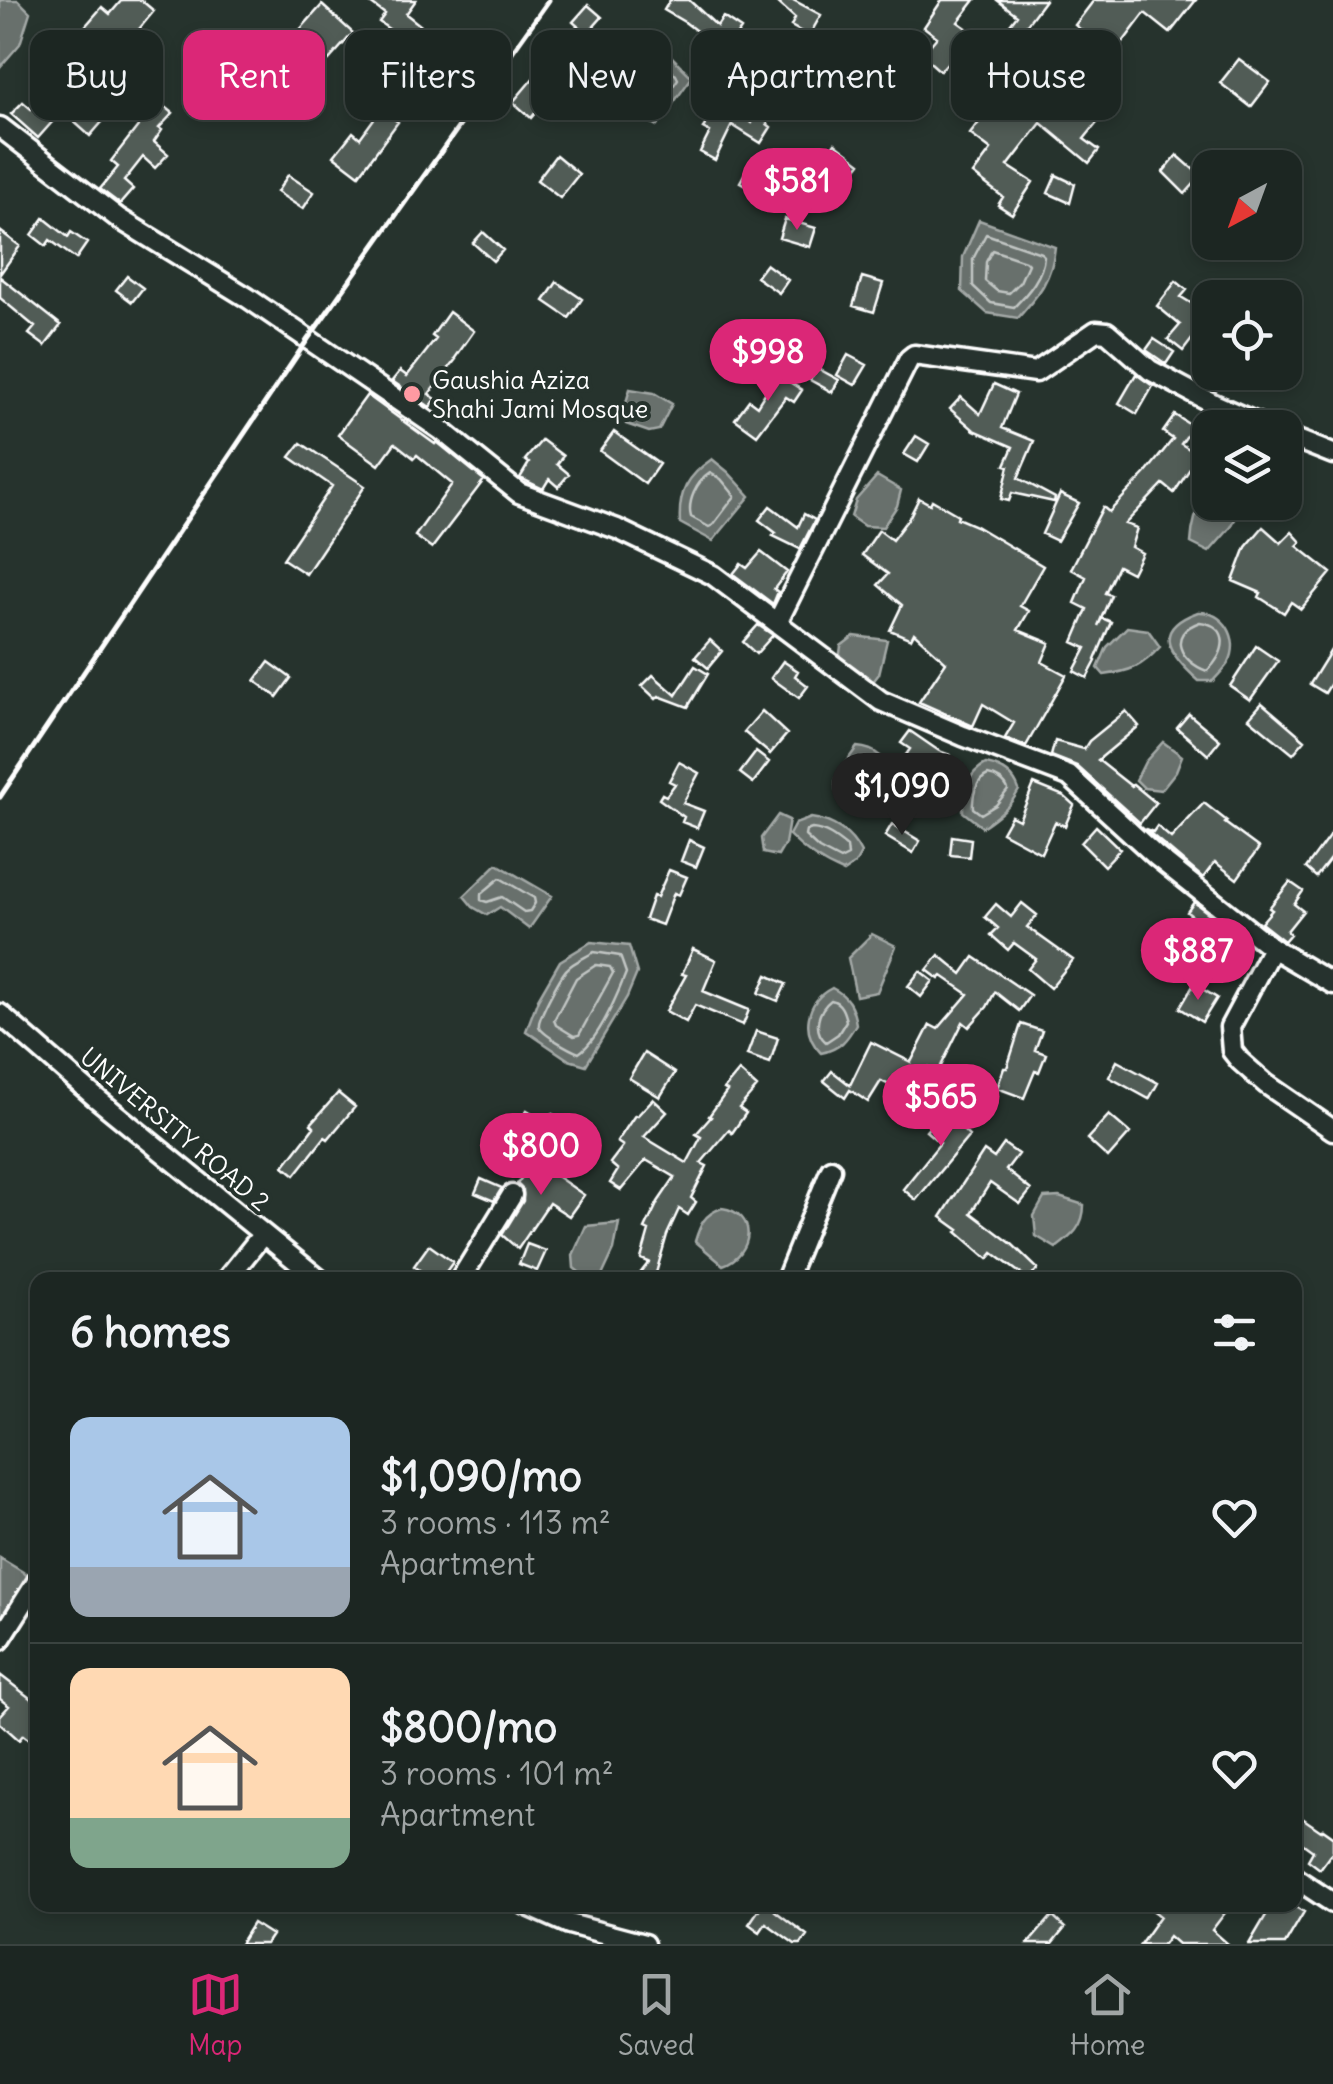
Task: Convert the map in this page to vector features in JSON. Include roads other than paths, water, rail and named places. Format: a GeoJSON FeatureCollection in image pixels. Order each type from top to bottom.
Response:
{"type":"FeatureCollection","features":[{"type":"Feature","properties":{"kind":"street"},"geometry":{"type":"LineString","coordinates":[[0,127],[118,218],[248,298],[441,430],[519,493],[617,529],[713,575],[882,701],[1070,776],[1156,856],[1272,948],[1333,984]]}},
{"type":"Feature","properties":{"kind":"street"},"geometry":{"type":"LineString","coordinates":[[778,622],[909,359],[914,356],[1036,372],[1096,332],[1107,332],[1150,370],[1228,410]]}},
{"type":"Feature","properties":{"kind":"street"},"geometry":{"type":"LineString","coordinates":[[1302,442],[1333,454]]}},
{"type":"Feature","properties":{"kind":"street"},"geometry":{"type":"LineString","coordinates":[[1272,948],[1230,1028],[1232,1051],[1266,1084],[1333,1130]]}},
{"type":"Feature","properties":{"kind":"street","name":"UNIVERSITY ROAD 2"},"geometry":{"type":"LineString","coordinates":[[0,1014],[95,1097],[310,1272]]}},
{"type":"Feature","properties":{"kind":"street"},"geometry":{"type":"LineString","coordinates":[[789,1272],[832,1169]]}},
{"type":"Feature","properties":{"kind":"street"},"geometry":{"type":"LineString","coordinates":[[465,1272],[512,1196]]}},
{"type":"Feature","properties":{"kind":"street"},"geometry":{"type":"LineString","coordinates":[[232,1272],[263,1234]]}},
{"type":"Feature","properties":{"kind":"street"},"geometry":{"type":"LineString","coordinates":[[0,1640],[30,1593]]}},
{"type":"Feature","properties":{"kind":"street"},"geometry":{"type":"LineString","coordinates":[[1302,1883],[1333,1903]]}},
{"type":"Feature","properties":{"kind":"street"},"geometry":{"type":"LineString","coordinates":[[542,1912],[569,1924],[644,1944]]}},
{"type":"Feature","properties":{"kind":"water"},"geometry":{"type":"Polygon","coordinates":[[[0,0],[18,0],[30,12],[20,44],[0,67],[0,0]]]}},
{"type":"Feature","properties":{"kind":"water"},"geometry":{"type":"Polygon","coordinates":[[[671,56],[691,78],[671,106],[671,56]]]}},
{"type":"Feature","properties":{"kind":"water"},"geometry":{"type":"Polygon","coordinates":[[[979,220],[1055,247],[1043,286],[1018,318],[987,313],[962,291],[963,257],[979,220]]]}},
{"type":"Feature","properties":{"kind":"water"},"geometry":{"type":"Polygon","coordinates":[[[630,389],[654,393],[672,404],[659,430],[649,432],[626,424],[625,406],[630,389]]]}},
{"type":"Feature","properties":{"kind":"water"},"geometry":{"type":"Polygon","coordinates":[[[712,459],[750,496],[713,541],[680,523],[686,486],[712,459]]]}},
{"type":"Feature","properties":{"kind":"water"},"geometry":{"type":"Polygon","coordinates":[[[877,476],[901,490],[897,506],[883,527],[864,526],[851,517],[856,500],[877,476]]]}},
{"type":"Feature","properties":{"kind":"water"},"geometry":{"type":"Polygon","coordinates":[[[1195,520],[1235,520],[1209,552],[1191,543],[1195,520]]]}},
{"type":"Feature","properties":{"kind":"water"},"geometry":{"type":"Polygon","coordinates":[[[1198,612],[1222,621],[1233,644],[1229,662],[1213,681],[1199,681],[1169,644],[1173,627],[1198,612]]]}},
{"type":"Feature","properties":{"kind":"water"},"geometry":{"type":"Polygon","coordinates":[[[1127,627],[1148,630],[1160,647],[1135,667],[1104,675],[1098,668],[1107,647],[1127,627]]]}},
{"type":"Feature","properties":{"kind":"water"},"geometry":{"type":"Polygon","coordinates":[[[854,636],[887,640],[879,674],[872,683],[853,674],[839,660],[841,646],[854,636]]]}},
{"type":"Feature","properties":{"kind":"water"},"geometry":{"type":"Polygon","coordinates":[[[1163,742],[1182,756],[1176,771],[1161,790],[1144,788],[1136,780],[1145,762],[1163,742]]]}},
{"type":"Feature","properties":{"kind":"water"},"geometry":{"type":"Polygon","coordinates":[[[857,747],[880,756],[889,772],[883,794],[863,813],[841,798],[835,784],[857,747]]]}},
{"type":"Feature","properties":{"kind":"water"},"geometry":{"type":"Polygon","coordinates":[[[986,764],[1007,772],[1019,790],[1003,811],[982,827],[963,812],[963,805],[970,778],[986,764]]]}},
{"type":"Feature","properties":{"kind":"water"},"geometry":{"type":"Polygon","coordinates":[[[778,815],[789,820],[785,844],[778,856],[763,853],[761,838],[778,815]]]}},
{"type":"Feature","properties":{"kind":"water"},"geometry":{"type":"Polygon","coordinates":[[[811,818],[847,834],[861,853],[855,864],[843,872],[835,869],[789,835],[795,824],[811,818]]]}},
{"type":"Feature","properties":{"kind":"water"},"geometry":{"type":"Polygon","coordinates":[[[497,864],[552,896],[529,929],[500,907],[487,915],[464,896],[497,864]]]}},
{"type":"Feature","properties":{"kind":"water"},"geometry":{"type":"Polygon","coordinates":[[[872,934],[896,946],[877,992],[856,996],[848,958],[872,934]]]}},
{"type":"Feature","properties":{"kind":"water"},"geometry":{"type":"Polygon","coordinates":[[[591,942],[629,946],[637,973],[586,1065],[569,1060],[526,1031],[538,999],[560,961],[591,942]]]}},
{"type":"Feature","properties":{"kind":"water"},"geometry":{"type":"Polygon","coordinates":[[[832,988],[849,1002],[856,1024],[842,1043],[821,1053],[810,1036],[809,1018],[816,1001],[832,988]]]}},
{"type":"Feature","properties":{"kind":"water"},"geometry":{"type":"Polygon","coordinates":[[[1059,1197],[1084,1205],[1079,1225],[1056,1248],[1036,1236],[1034,1216],[1044,1198],[1059,1197]]]}},
{"type":"Feature","properties":{"kind":"water"},"geometry":{"type":"Polygon","coordinates":[[[722,1208],[742,1217],[748,1234],[741,1252],[723,1265],[695,1241],[704,1221],[722,1208]]]}},
{"type":"Feature","properties":{"kind":"water"},"geometry":{"type":"Polygon","coordinates":[[[619,1223],[614,1250],[604,1272],[579,1272],[574,1268],[573,1255],[586,1226],[619,1223]]]}},
{"type":"Feature","properties":{"kind":"water"},"geometry":{"type":"Polygon","coordinates":[[[0,1558],[30,1578],[0,1624],[0,1558]]]}},
{"type":"Feature","properties":{"kind":"railway"},"geometry":{"type":"LineString","coordinates":[[0,797],[308,339],[549,0]]}},
{"type":"Feature","properties":{"kind":"place","name":"Gaushia Aziza Shahi Jami Mosque"},"geometry":{"type":"Point","coordinates":[412,394]}}]}
